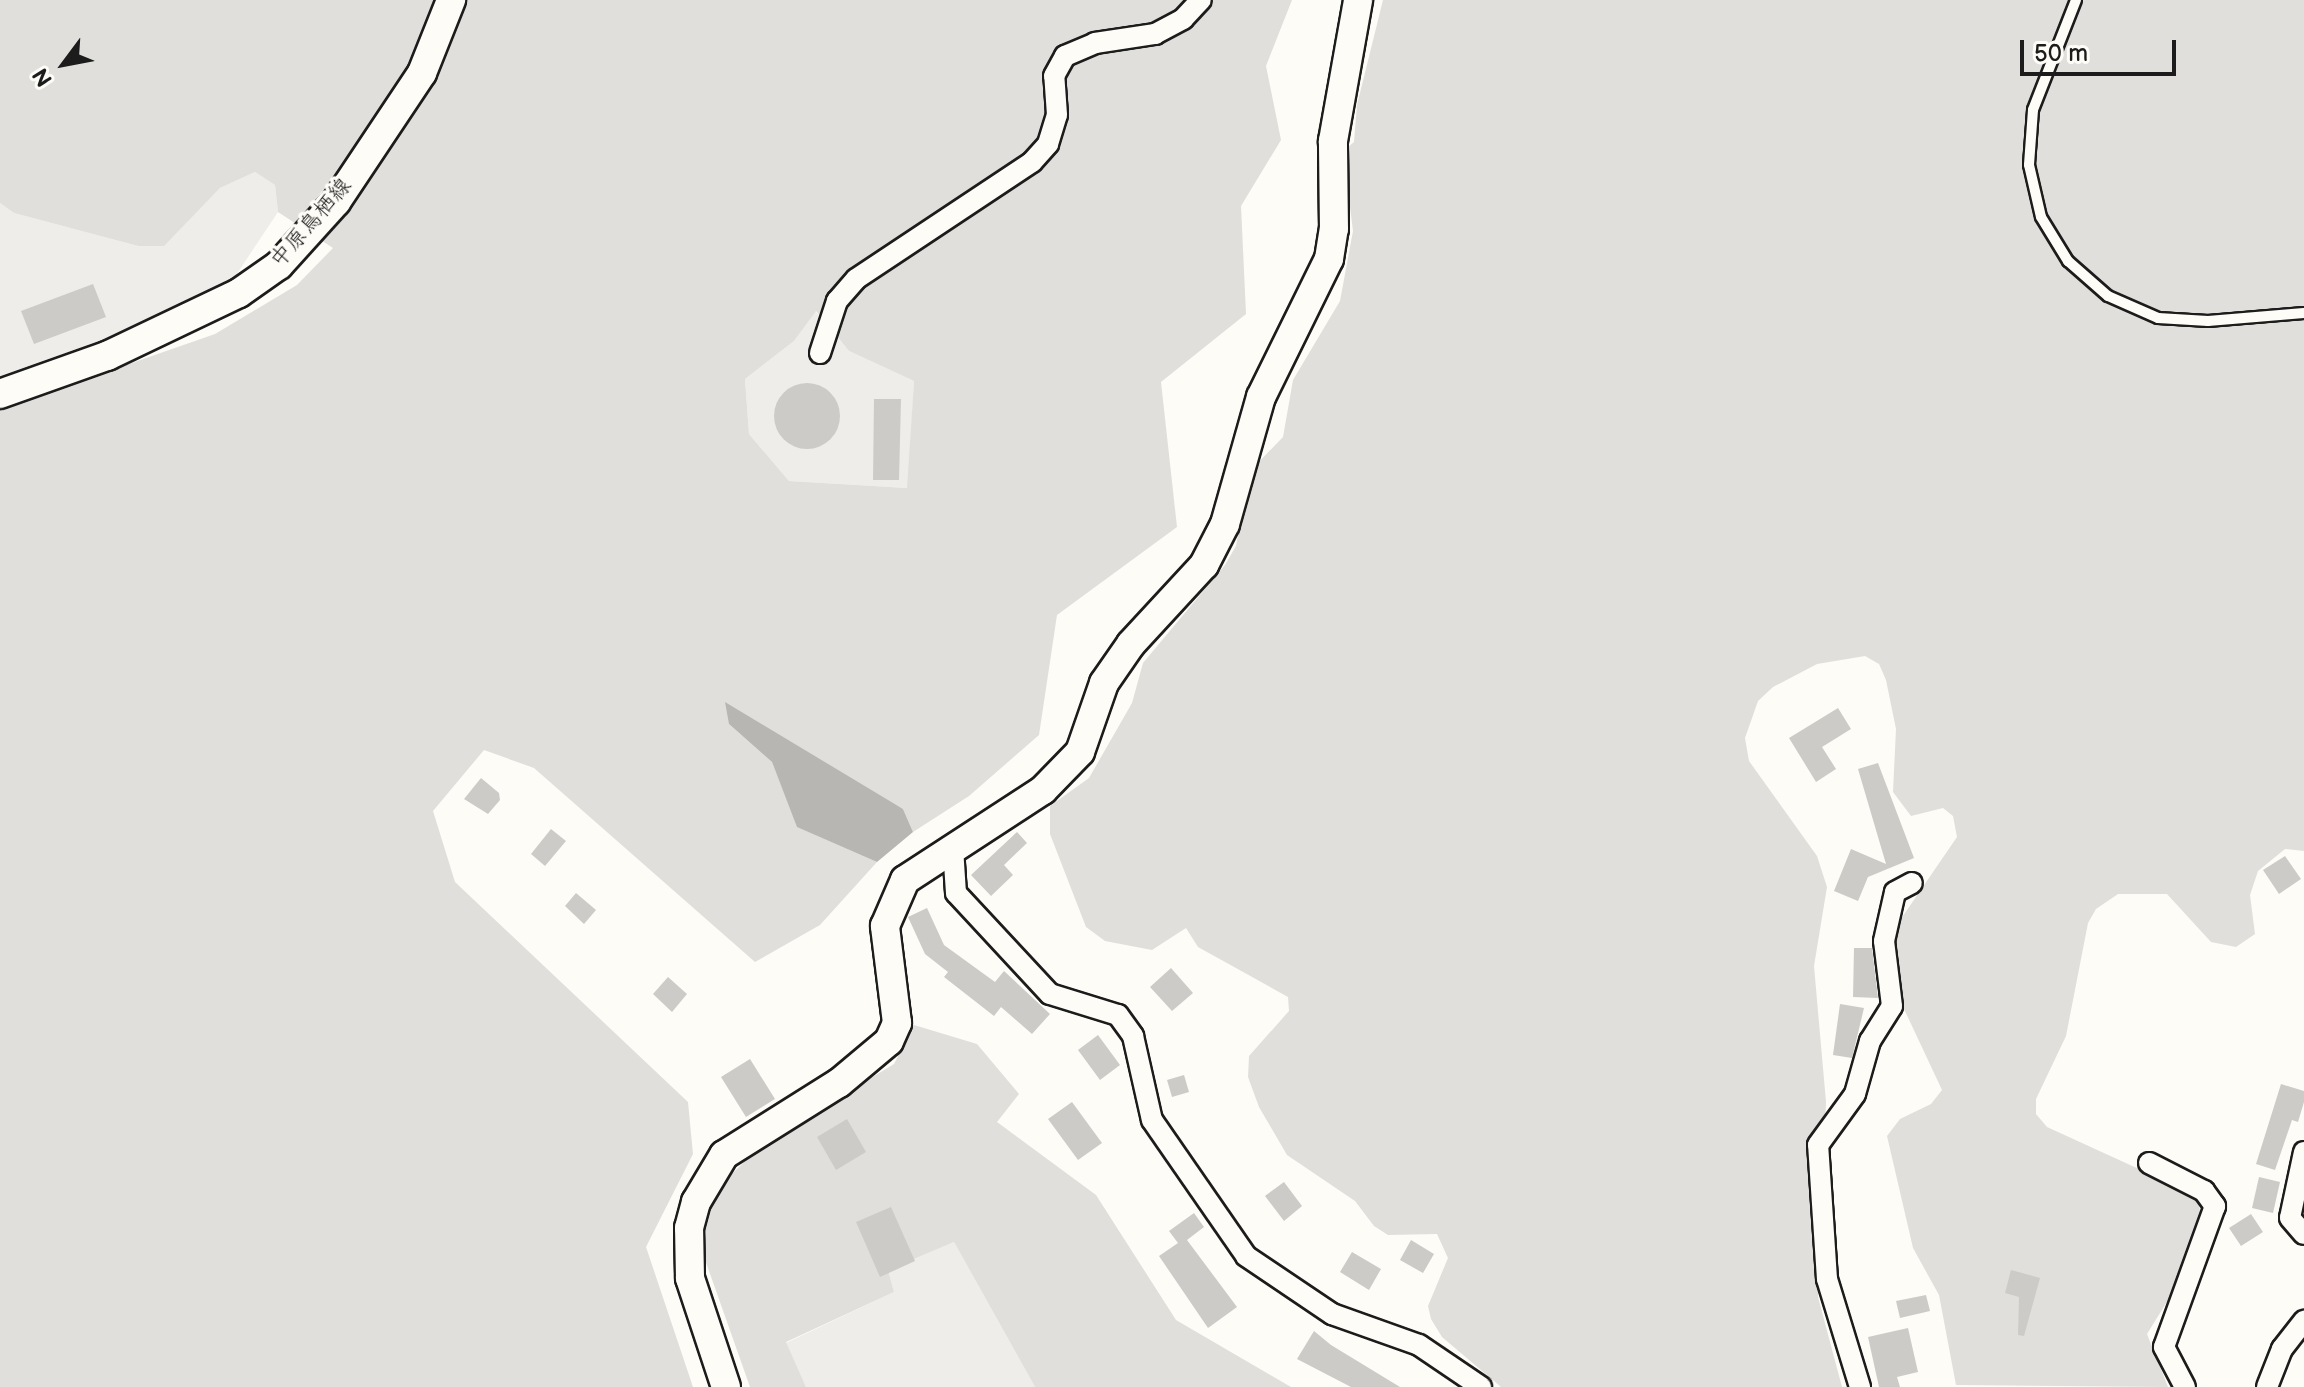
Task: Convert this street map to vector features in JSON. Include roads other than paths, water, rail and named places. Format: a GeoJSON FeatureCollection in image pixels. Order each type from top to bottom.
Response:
{"type":"FeatureCollection","features":[{"type":"Feature","properties":{"kind":"street","name":"中原鳥栖線"},"geometry":{"type":"LineString","coordinates":[[0,394],[107,356],[239,293],[279,265],[336,202],[422,73],[451,0]]}},
{"type":"Feature","properties":{"kind":"street"},"geometry":{"type":"LineString","coordinates":[[820,353],[837,301],[856,279],[1032,162],[1048,144],[1057,115],[1054,76],[1065,56],[1095,43],[1155,34],[1183,19],[1201,0]]}},
{"type":"Feature","properties":{"kind":"street"},"geometry":{"type":"LineString","coordinates":[[726,1387],[690,1278],[689,1228],[696,1202],[724,1155],[839,1083],[889,1041],[897,1023],[885,926],[892,900],[905,880],[1043,790],[1080,752],[1104,683],[1131,644],[1204,565],[1225,524],[1261,397],[1329,259],[1334,229],[1333,141],[1358,0]]}},
{"type":"Feature","properties":{"kind":"street"},"geometry":{"type":"LineString","coordinates":[[953,848],[956,893],[1050,994],[1118,1015],[1133,1036],[1152,1120],[1246,1256],[1332,1314],[1419,1345],[1481,1387]]}},
{"type":"Feature","properties":{"kind":"street"},"geometry":{"type":"LineString","coordinates":[[1860,1387],[1827,1279],[1818,1145],[1855,1094],[1870,1041],[1892,1006],[1884,941],[1895,892],[1912,883]]}},
{"type":"Feature","properties":{"kind":"street"},"geometry":{"type":"LineString","coordinates":[[2304,1152],[2290,1218],[2304,1234]]}},
{"type":"Feature","properties":{"kind":"street"},"geometry":{"type":"LineString","coordinates":[[2149,1163],[2204,1191],[2215,1206],[2164,1347],[2185,1387]]}},
{"type":"Feature","properties":{"kind":"street"},"geometry":{"type":"LineString","coordinates":[[2267,1387],[2282,1349],[2304,1321]]}},
{"type":"Feature","properties":{"kind":"lane"},"geometry":{"type":"LineString","coordinates":[[2076,0],[2033,110],[2029,165],[2041,217],[2068,261],[2108,296],[2158,318],[2221,320],[2304,313]]}}]}
